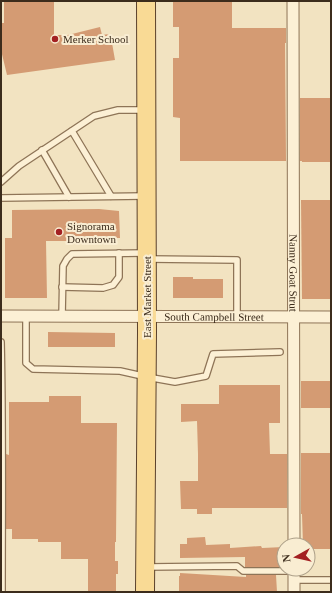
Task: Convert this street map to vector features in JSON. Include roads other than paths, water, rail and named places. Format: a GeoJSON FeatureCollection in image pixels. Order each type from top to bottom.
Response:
{"type":"FeatureCollection","features":[{"type":"Feature","properties":{"kind":"main road","name":"East Market Street"},"geometry":{"type":"LineString","coordinates":[[146,1],[146,592]]}},
{"type":"Feature","properties":{"kind":"street","name":"Nanny Goat Strut"},"geometry":{"type":"LineString","coordinates":[[293,1],[294,537]]}},
{"type":"Feature","properties":{"kind":"street","name":"South Campbell Street"},"geometry":{"type":"LineString","coordinates":[[1,316],[331,317]]}},
{"type":"Feature","properties":{"kind":"street"},"geometry":{"type":"LineString","coordinates":[[294,577],[294,592]]}},
{"type":"Feature","properties":{"kind":"lane"},"geometry":{"type":"LineString","coordinates":[[1,182],[19,166],[94,116],[118,110],[146,110]]}},
{"type":"Feature","properties":{"kind":"lane"},"geometry":{"type":"LineString","coordinates":[[72,130],[111,196]]}},
{"type":"Feature","properties":{"kind":"lane"},"geometry":{"type":"LineString","coordinates":[[42,150],[69,197]]}},
{"type":"Feature","properties":{"kind":"lane"},"geometry":{"type":"LineString","coordinates":[[1,198],[146,196]]}},
{"type":"Feature","properties":{"kind":"lane"},"geometry":{"type":"LineString","coordinates":[[62,287],[103,288],[113,286],[119,277],[119,253]]}},
{"type":"Feature","properties":{"kind":"lane"},"geometry":{"type":"LineString","coordinates":[[62,316],[62,287],[64,266],[67,259],[72,254],[119,253],[147,256],[237,260],[238,317]]}},
{"type":"Feature","properties":{"kind":"lane"},"geometry":{"type":"LineString","coordinates":[[26,317],[26,364],[33,369],[120,371],[175,382],[206,376],[213,354],[280,352]]}},
{"type":"Feature","properties":{"kind":"lane"},"geometry":{"type":"LineString","coordinates":[[1,342],[2,592]]}},
{"type":"Feature","properties":{"kind":"lane"},"geometry":{"type":"LineString","coordinates":[[146,567],[237,566],[243,571],[276,573]]}},
{"type":"Feature","properties":{"kind":"lane"},"geometry":{"type":"LineString","coordinates":[[312,577],[331,580]]}},
{"type":"Feature","properties":{"kind":"place","name":"Merker School"},"geometry":{"type":"Point","coordinates":[55,39]}},
{"type":"Feature","properties":{"kind":"place","name":"Signorama Downtown"},"geometry":{"type":"Point","coordinates":[59,232]}}]}
